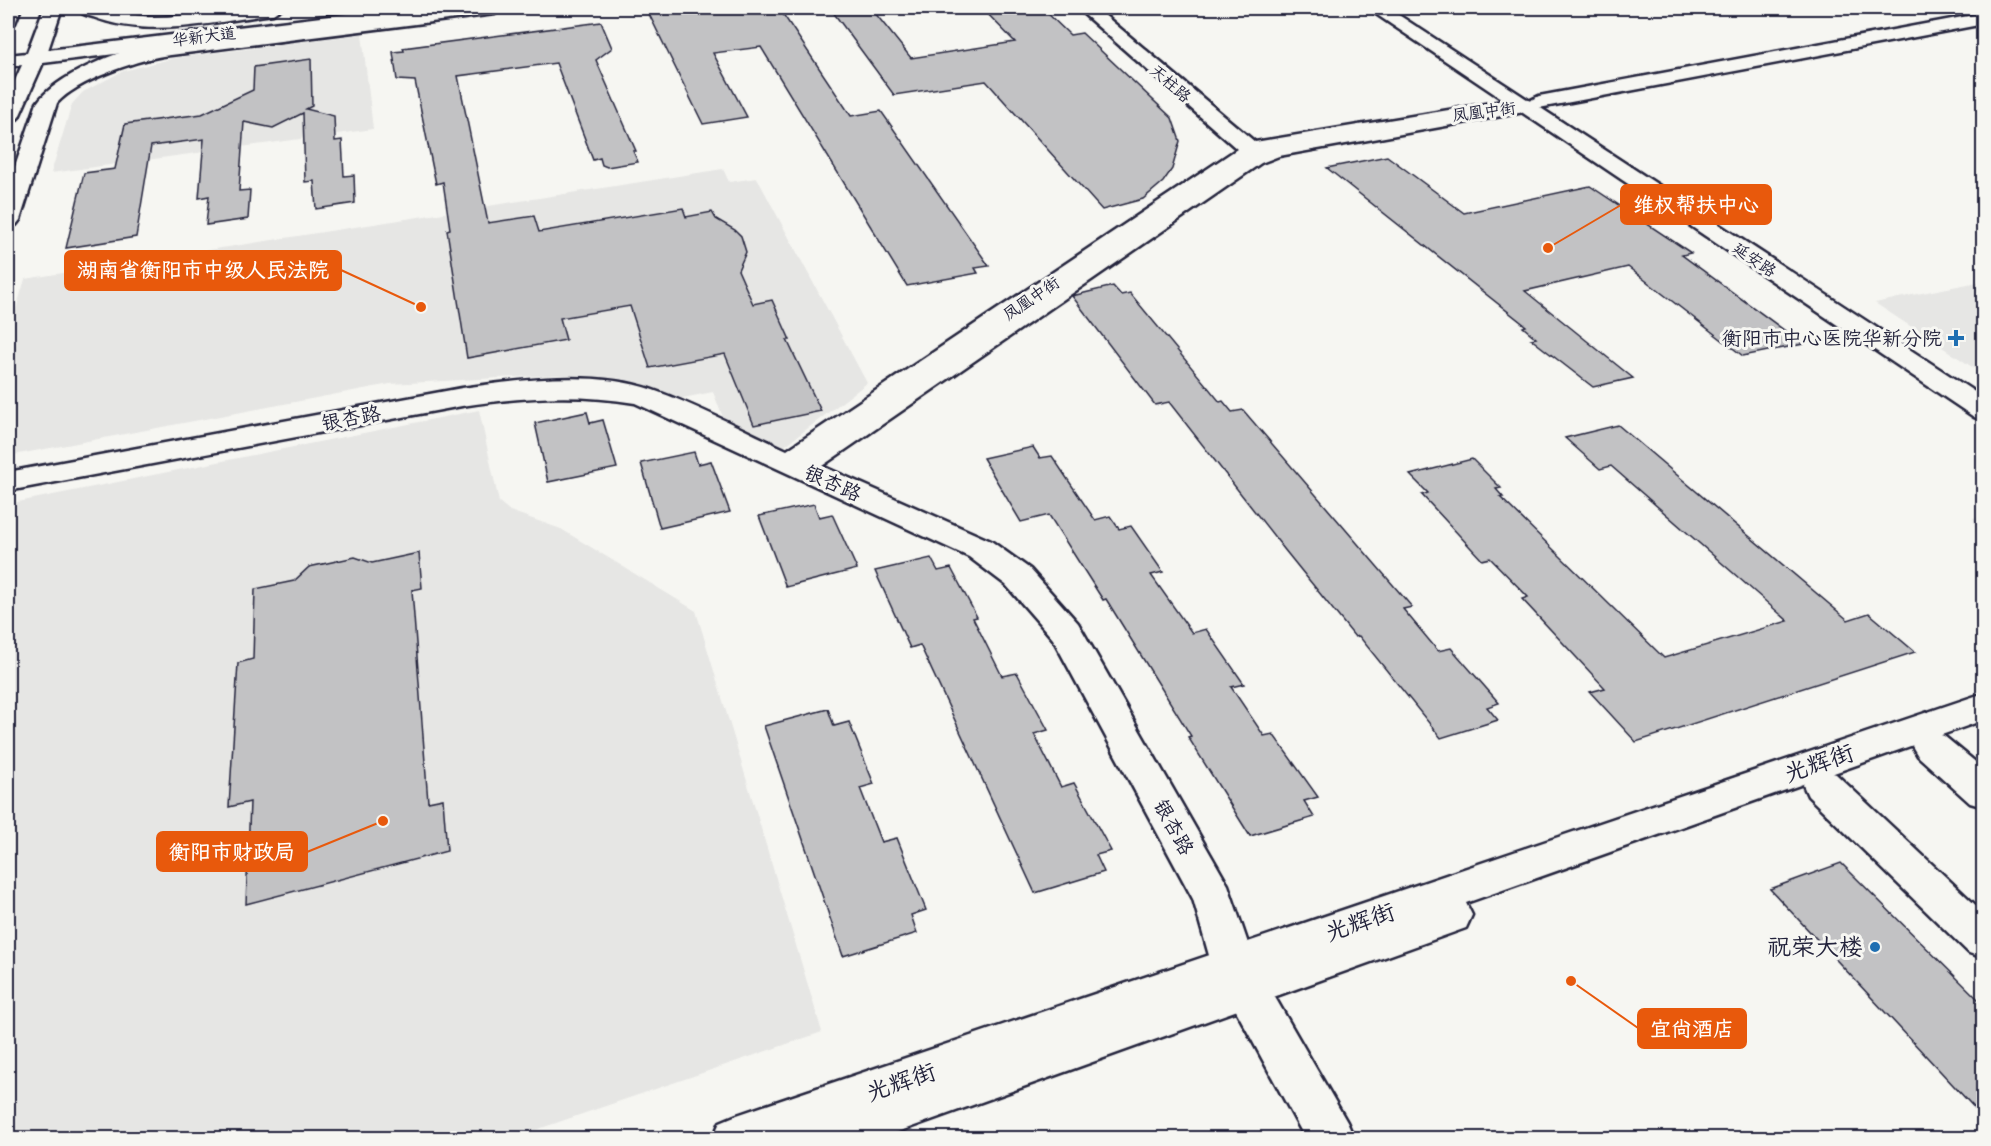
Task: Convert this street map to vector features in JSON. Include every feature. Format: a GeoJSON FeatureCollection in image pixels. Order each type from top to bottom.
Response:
{"type":"FeatureCollection","features":[{"type":"Feature","properties":{"kind":"main road"},"geometry":{"type":"LineString","coordinates":[[8,19],[12,8]]}},
{"type":"Feature","properties":{"kind":"main road"},"geometry":{"type":"LineString","coordinates":[[86,8],[120,20],[174,20],[273,8]]}},
{"type":"Feature","properties":{"kind":"main road","name":"华新大道"},"geometry":{"type":"LineString","coordinates":[[8,61],[37,52],[351,8]]}},
{"type":"Feature","properties":{"kind":"main road","name":"华新大道"},"geometry":{"type":"LineString","coordinates":[[8,50],[37,52],[179,40],[436,8]]}},
{"type":"Feature","properties":{"kind":"main road"},"geometry":{"type":"LineString","coordinates":[[132,56],[175,48],[488,8]]}},
{"type":"Feature","properties":{"kind":"main road","name":"天柱路"},"geometry":{"type":"LineString","coordinates":[[1086,8],[1254,154]]}},
{"type":"Feature","properties":{"kind":"main road","name":"延安路"},"geometry":{"type":"LineString","coordinates":[[1376,8],[1531,104],[1983,393]]}},
{"type":"Feature","properties":{"kind":"main road","name":"延安路"},"geometry":{"type":"LineString","coordinates":[[1394,8],[1531,104],[1983,411]]}},
{"type":"Feature","properties":{"kind":"main road"},"geometry":{"type":"LineString","coordinates":[[1942,8],[1977,20]]}},
{"type":"Feature","properties":{"kind":"main road"},"geometry":{"type":"LineString","coordinates":[[8,117],[55,9]]}},
{"type":"Feature","properties":{"kind":"main road","name":"凤凰中街"},"geometry":{"type":"LineString","coordinates":[[794,465],[809,460],[1254,154],[1977,20]]}},
{"type":"Feature","properties":{"kind":"main road"},"geometry":{"type":"LineString","coordinates":[[8,220],[47,103],[52,96],[72,83],[132,56],[179,40]]}},
{"type":"Feature","properties":{"kind":"main road","name":"银杏路"},"geometry":{"type":"LineString","coordinates":[[8,483],[462,397],[508,390],[566,387],[607,388],[643,396],[980,549],[1018,578],[1066,632],[1213,897],[1240,977],[1330,1138]]}},
{"type":"Feature","properties":{"kind":"main road","name":"光辉街"},"geometry":{"type":"LineString","coordinates":[[819,1138],[1240,977],[1983,706]]}},
{"type":"Feature","properties":{"kind":"main road","name":"光辉街"},"geometry":{"type":"LineString","coordinates":[[737,1138],[1240,977],[1822,785],[1983,727]]}},
{"type":"Feature","properties":{"kind":"main road"},"geometry":{"type":"LineString","coordinates":[[1931,746],[1983,792]]}},
{"type":"Feature","properties":{"kind":"main road"},"geometry":{"type":"LineString","coordinates":[[1822,785],[1983,940]]}},
{"type":"Feature","properties":{"kind":"shaded area"},"geometry":{"type":"Polygon","coordinates":[[[362,34],[373,129],[51,173],[72,104],[83,92],[123,71],[174,58],[362,34]]]}},
{"type":"Feature","properties":{"kind":"shaded area"},"geometry":{"type":"Polygon","coordinates":[[[723,169],[729,182],[757,178],[867,383],[782,448],[727,427],[713,392],[673,400],[622,379],[556,375],[390,384],[8,456],[8,336],[25,279],[723,169]]]}},
{"type":"Feature","properties":{"kind":"shaded area","name":"衡阳市中心医院华新分院"},"geometry":{"type":"Polygon","coordinates":[[[1983,281],[1983,374],[1875,303],[1917,294],[1983,281]]]}},
{"type":"Feature","properties":{"kind":"shaded area"},"geometry":{"type":"Polygon","coordinates":[[[479,410],[499,502],[510,511],[561,529],[696,611],[822,1032],[512,1138],[8,1138],[8,504],[479,410]]]}},
{"type":"Feature","properties":{"kind":"shaded area"},"geometry":{"type":"Polygon","coordinates":[[[1984,515],[1983,569],[1973,518],[1984,515]]]}},
{"type":"Feature","properties":{"kind":"building"},"geometry":{"type":"Polygon","coordinates":[[[646,8],[779,8],[851,116],[881,111],[989,266],[975,268],[978,273],[907,286],[761,47],[713,53],[747,117],[703,124],[646,8]]]}},
{"type":"Feature","properties":{"kind":"building"},"geometry":{"type":"Polygon","coordinates":[[[830,8],[871,8],[911,58],[1015,42],[982,8],[1042,8],[1070,35],[1082,33],[1172,118],[1180,141],[1172,169],[1163,182],[1143,199],[1102,210],[986,81],[894,95],[830,8]]]}},
{"type":"Feature","properties":{"kind":"building"},"geometry":{"type":"Polygon","coordinates":[[[601,22],[612,48],[596,60],[636,151],[633,151],[638,162],[607,167],[602,165],[600,158],[593,160],[556,63],[458,76],[488,223],[534,216],[539,232],[683,208],[686,217],[712,212],[716,219],[741,236],[746,252],[738,270],[753,304],[772,300],[790,340],[787,340],[821,411],[754,425],[725,354],[650,368],[630,306],[560,318],[566,340],[467,358],[447,230],[450,229],[443,182],[436,184],[415,81],[397,80],[393,52],[404,51],[403,48],[601,22]]]}},
{"type":"Feature","properties":{"kind":"building"},"geometry":{"type":"Polygon","coordinates":[[[311,59],[312,106],[306,109],[334,116],[335,141],[342,140],[344,176],[354,175],[355,203],[316,209],[314,181],[305,182],[303,113],[273,128],[244,122],[239,191],[250,190],[248,219],[206,225],[209,196],[199,198],[204,139],[151,146],[136,237],[66,248],[84,173],[115,169],[125,124],[202,114],[253,90],[254,67],[311,59]]]}},
{"type":"Feature","properties":{"kind":"building"},"geometry":{"type":"Polygon","coordinates":[[[1387,156],[1464,213],[1590,186],[1691,253],[1682,255],[1803,344],[1743,356],[1628,267],[1525,291],[1633,378],[1593,387],[1531,339],[1536,338],[1523,327],[1526,326],[1327,168],[1387,156]]]}},
{"type":"Feature","properties":{"kind":"building"},"geometry":{"type":"Polygon","coordinates":[[[1113,286],[1121,295],[1130,293],[1220,402],[1223,401],[1232,412],[1243,410],[1412,607],[1403,609],[1438,651],[1451,648],[1499,703],[1487,707],[1498,720],[1441,738],[1359,636],[1355,637],[1169,402],[1155,405],[1072,296],[1113,286]]]}},
{"type":"Feature","properties":{"kind":"building"},"geometry":{"type":"Polygon","coordinates":[[[587,412],[590,423],[603,420],[617,468],[548,482],[535,423],[587,412]]]}},
{"type":"Feature","properties":{"kind":"building"},"geometry":{"type":"Polygon","coordinates":[[[1618,425],[1848,620],[1869,613],[1915,652],[1636,742],[1590,692],[1605,688],[1522,599],[1528,597],[1490,558],[1482,560],[1422,495],[1428,493],[1410,475],[1472,459],[1501,488],[1496,489],[1503,497],[1500,497],[1664,658],[1788,621],[1611,466],[1600,469],[1565,438],[1618,425]]]}},
{"type":"Feature","properties":{"kind":"building"},"geometry":{"type":"Polygon","coordinates":[[[1033,447],[1040,458],[1052,456],[1095,520],[1110,516],[1119,529],[1131,526],[1163,572],[1151,575],[1192,633],[1206,629],[1244,684],[1231,687],[1264,736],[1273,734],[1318,797],[1304,801],[1314,817],[1250,836],[1106,599],[1103,600],[1049,515],[1021,522],[983,458],[1033,447]]]}},
{"type":"Feature","properties":{"kind":"building"},"geometry":{"type":"Polygon","coordinates":[[[694,452],[698,464],[711,461],[730,512],[660,528],[641,463],[694,452]]]}},
{"type":"Feature","properties":{"kind":"building"},"geometry":{"type":"Polygon","coordinates":[[[814,504],[819,517],[832,514],[857,569],[786,587],[759,516],[814,504]]]}},
{"type":"Feature","properties":{"kind":"building"},"geometry":{"type":"Polygon","coordinates":[[[419,553],[422,588],[412,590],[428,802],[443,799],[447,851],[246,904],[250,802],[229,807],[238,663],[253,659],[255,589],[294,581],[309,567],[355,557],[372,563],[419,553]]]}},
{"type":"Feature","properties":{"kind":"building"},"geometry":{"type":"Polygon","coordinates":[[[931,558],[938,571],[951,568],[977,617],[973,618],[1002,676],[1017,673],[1048,730],[1034,734],[1061,787],[1074,783],[1111,851],[1096,855],[1104,872],[1035,893],[920,645],[910,648],[875,571],[931,558]]]}},
{"type":"Feature","properties":{"kind":"building"},"geometry":{"type":"Polygon","coordinates":[[[828,709],[834,726],[849,722],[874,784],[860,788],[881,842],[897,838],[926,910],[911,915],[917,933],[843,956],[764,726],[828,709]]]}},
{"type":"Feature","properties":{"kind":"building","name":"祝荣大楼"},"geometry":{"type":"Polygon","coordinates":[[[1841,863],[1983,1004],[1983,1117],[1770,889],[1841,863]]]}},
{"type":"Feature","properties":{"kind":"place","name":"维权帮扶中心"},"geometry":{"type":"Point","coordinates":[1548,248]}},
{"type":"Feature","properties":{"kind":"place","name":"湖南省衡阳市中级人民法院"},"geometry":{"type":"Point","coordinates":[421,307]}},
{"type":"Feature","properties":{"kind":"place","name":"衡阳市中心医院华新分院"},"geometry":{"type":"Point","coordinates":[1956,338]}},
{"type":"Feature","properties":{"kind":"place","name":"衡阳市财政局"},"geometry":{"type":"Point","coordinates":[383,821]}},
{"type":"Feature","properties":{"kind":"place","name":"祝荣大楼"},"geometry":{"type":"Point","coordinates":[1875,947]}},
{"type":"Feature","properties":{"kind":"place","name":"宜尚酒店"},"geometry":{"type":"Point","coordinates":[1571,981]}}]}
